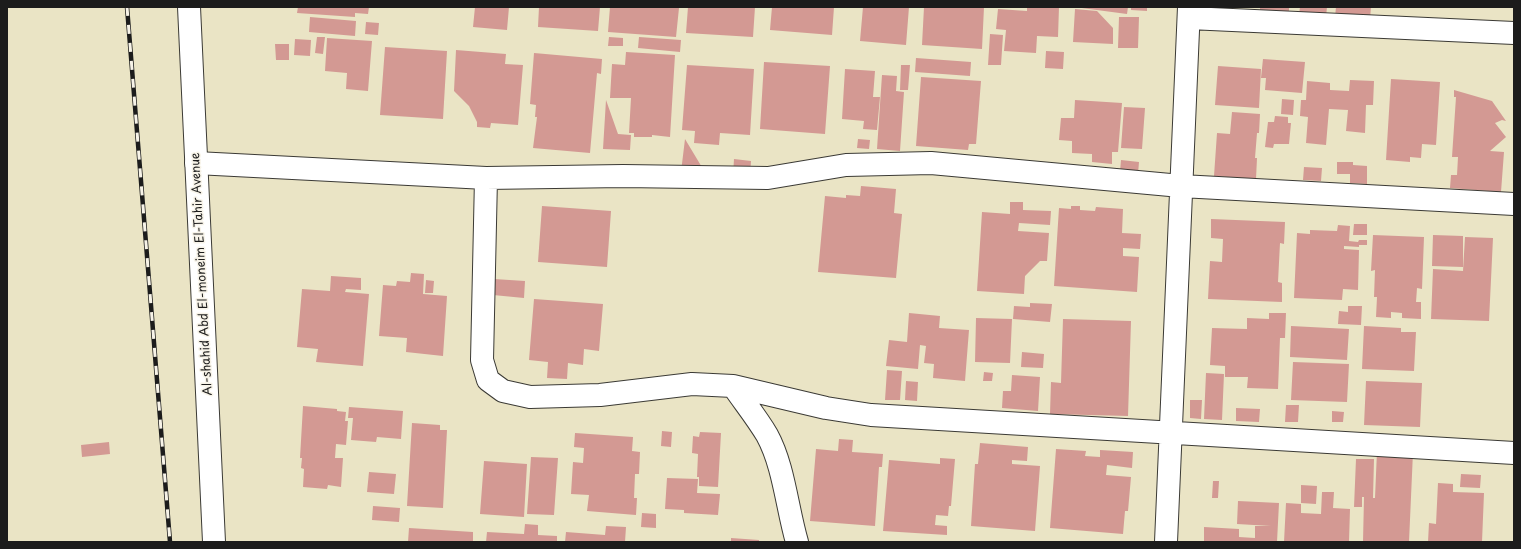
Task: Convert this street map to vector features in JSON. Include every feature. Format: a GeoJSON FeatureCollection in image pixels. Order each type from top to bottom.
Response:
{"type":"FeatureCollection","features":[{"type":"Feature","properties":{"kind":"street","name":"Al-shahid Abd El-moneim El-Tahir Avenue"},"geometry":{"type":"LineString","coordinates":[[190,7],[214,542]]}},
{"type":"Feature","properties":{"kind":"street"},"geometry":{"type":"LineString","coordinates":[[1166,542],[1189,12],[1514,33]]}},
{"type":"Feature","properties":{"kind":"street"},"geometry":{"type":"LineString","coordinates":[[196,163],[486,178],[622,176],[768,178],[846,165],[931,163],[1181,186],[1514,204]]}},
{"type":"Feature","properties":{"kind":"street"},"geometry":{"type":"LineString","coordinates":[[486,178],[482,360],[488,380],[503,391],[530,397],[600,395],[692,384],[733,386],[826,408],[871,415],[1514,453]]}},
{"type":"Feature","properties":{"kind":"street"},"geometry":{"type":"LineString","coordinates":[[733,386],[767,435],[780,467],[790,517],[797,542]]}},
{"type":"Feature","properties":{"kind":"building"},"geometry":{"type":"Polygon","coordinates":[[[298,7],[369,7],[368,14],[355,13],[355,17],[297,13],[298,7]]]}},
{"type":"Feature","properties":{"kind":"building"},"geometry":{"type":"Polygon","coordinates":[[[475,7],[509,7],[507,30],[473,27],[475,7]]]}},
{"type":"Feature","properties":{"kind":"building"},"geometry":{"type":"Polygon","coordinates":[[[539,7],[600,7],[598,31],[538,27],[539,7]]]}},
{"type":"Feature","properties":{"kind":"building"},"geometry":{"type":"Polygon","coordinates":[[[610,7],[679,8],[676,37],[608,32],[610,7]]]}},
{"type":"Feature","properties":{"kind":"building"},"geometry":{"type":"Polygon","coordinates":[[[688,7],[755,7],[753,37],[686,33],[688,7]]]}},
{"type":"Feature","properties":{"kind":"building"},"geometry":{"type":"Polygon","coordinates":[[[772,7],[834,7],[832,35],[770,30],[772,7]]]}},
{"type":"Feature","properties":{"kind":"building"},"geometry":{"type":"Polygon","coordinates":[[[863,7],[909,7],[906,45],[860,41],[863,7]]]}},
{"type":"Feature","properties":{"kind":"building"},"geometry":{"type":"Polygon","coordinates":[[[924,7],[984,7],[982,49],[922,45],[924,7]]]}},
{"type":"Feature","properties":{"kind":"building"},"geometry":{"type":"Polygon","coordinates":[[[1027,7],[1059,7],[1058,37],[1037,36],[1036,53],[1004,51],[1006,30],[996,29],[998,9],[1027,11],[1027,7]]]}},
{"type":"Feature","properties":{"kind":"building"},"geometry":{"type":"Polygon","coordinates":[[[1074,7],[1128,7],[1127,14],[1074,7]]]}},
{"type":"Feature","properties":{"kind":"building"},"geometry":{"type":"Polygon","coordinates":[[[1131,7],[1147,7],[1147,11],[1131,10],[1131,7]]]}},
{"type":"Feature","properties":{"kind":"building"},"geometry":{"type":"Polygon","coordinates":[[[1260,7],[1289,7],[1289,12],[1260,10],[1260,7]]]}},
{"type":"Feature","properties":{"kind":"building"},"geometry":{"type":"Polygon","coordinates":[[[1300,7],[1327,7],[1326,17],[1299,15],[1300,7]]]}},
{"type":"Feature","properties":{"kind":"building"},"geometry":{"type":"Polygon","coordinates":[[[1336,7],[1371,7],[1370,19],[1335,17],[1336,7]]]}},
{"type":"Feature","properties":{"kind":"building"},"geometry":{"type":"Polygon","coordinates":[[[1075,9],[1097,11],[1113,28],[1113,44],[1073,42],[1075,9]]]}},
{"type":"Feature","properties":{"kind":"building"},"geometry":{"type":"Polygon","coordinates":[[[310,17],[356,21],[355,36],[309,32],[310,17]]]}},
{"type":"Feature","properties":{"kind":"building"},"geometry":{"type":"Polygon","coordinates":[[[1119,17],[1139,17],[1138,48],[1118,48],[1119,17]]]}},
{"type":"Feature","properties":{"kind":"building"},"geometry":{"type":"Polygon","coordinates":[[[366,22],[379,23],[378,35],[365,34],[366,22]]]}},
{"type":"Feature","properties":{"kind":"building"},"geometry":{"type":"Polygon","coordinates":[[[990,34],[1003,35],[1001,65],[988,65],[990,34]]]}},
{"type":"Feature","properties":{"kind":"building"},"geometry":{"type":"Polygon","coordinates":[[[317,37],[325,37],[323,54],[315,53],[317,37]]]}},
{"type":"Feature","properties":{"kind":"building"},"geometry":{"type":"Polygon","coordinates":[[[609,37],[623,38],[623,46],[608,46],[609,37]]]}},
{"type":"Feature","properties":{"kind":"building"},"geometry":{"type":"Polygon","coordinates":[[[639,37],[681,40],[680,52],[638,48],[639,37]]]}},
{"type":"Feature","properties":{"kind":"building"},"geometry":{"type":"Polygon","coordinates":[[[327,38],[372,41],[368,91],[346,89],[347,73],[325,71],[327,38]]]}},
{"type":"Feature","properties":{"kind":"building"},"geometry":{"type":"Polygon","coordinates":[[[295,39],[311,40],[310,56],[294,55],[295,39]]]}},
{"type":"Feature","properties":{"kind":"building"},"geometry":{"type":"Polygon","coordinates":[[[275,44],[289,44],[289,60],[276,60],[275,44]]]}},
{"type":"Feature","properties":{"kind":"building"},"geometry":{"type":"Polygon","coordinates":[[[385,47],[447,51],[443,119],[380,115],[385,47]]]}},
{"type":"Feature","properties":{"kind":"building"},"geometry":{"type":"Polygon","coordinates":[[[456,50],[506,54],[505,64],[523,65],[518,125],[491,123],[490,128],[477,127],[477,122],[469,106],[454,91],[456,50]]]}},
{"type":"Feature","properties":{"kind":"building"},"geometry":{"type":"Polygon","coordinates":[[[1046,51],[1064,52],[1063,69],[1045,68],[1046,51]]]}},
{"type":"Feature","properties":{"kind":"building"},"geometry":{"type":"Polygon","coordinates":[[[626,52],[675,55],[670,137],[652,135],[652,137],[634,137],[634,133],[629,133],[631,98],[610,98],[612,64],[625,65],[626,52]]]}},
{"type":"Feature","properties":{"kind":"building"},"geometry":{"type":"Polygon","coordinates":[[[534,53],[602,59],[601,74],[597,73],[590,153],[533,148],[537,117],[535,117],[536,105],[530,104],[534,53]]]}},
{"type":"Feature","properties":{"kind":"building"},"geometry":{"type":"Polygon","coordinates":[[[916,58],[971,62],[970,76],[915,72],[916,58]]]}},
{"type":"Feature","properties":{"kind":"building"},"geometry":{"type":"Polygon","coordinates":[[[1263,59],[1305,62],[1302,93],[1265,90],[1266,78],[1261,78],[1263,59]]]}},
{"type":"Feature","properties":{"kind":"building"},"geometry":{"type":"Polygon","coordinates":[[[764,62],[830,66],[825,134],[760,129],[764,62]]]}},
{"type":"Feature","properties":{"kind":"building"},"geometry":{"type":"Polygon","coordinates":[[[687,65],[754,69],[750,135],[720,133],[719,145],[694,143],[695,131],[682,130],[687,65]]]}},
{"type":"Feature","properties":{"kind":"building"},"geometry":{"type":"Polygon","coordinates":[[[901,65],[910,65],[908,90],[900,90],[901,65]]]}},
{"type":"Feature","properties":{"kind":"building"},"geometry":{"type":"Polygon","coordinates":[[[1218,66],[1261,69],[1259,108],[1215,105],[1218,66]]]}},
{"type":"Feature","properties":{"kind":"building"},"geometry":{"type":"Polygon","coordinates":[[[845,69],[875,71],[873,97],[880,97],[877,130],[863,129],[864,121],[842,119],[845,69]]]}},
{"type":"Feature","properties":{"kind":"building"},"geometry":{"type":"Polygon","coordinates":[[[882,75],[897,76],[896,91],[904,92],[900,151],[877,149],[882,75]]]}},
{"type":"Feature","properties":{"kind":"building"},"geometry":{"type":"Polygon","coordinates":[[[921,77],[981,81],[976,144],[969,144],[968,150],[916,146],[921,77]]]}},
{"type":"Feature","properties":{"kind":"building"},"geometry":{"type":"Polygon","coordinates":[[[1391,79],[1440,82],[1436,145],[1422,144],[1421,158],[1410,157],[1410,162],[1386,160],[1391,79]]]}},
{"type":"Feature","properties":{"kind":"building"},"geometry":{"type":"Polygon","coordinates":[[[1350,80],[1374,81],[1373,105],[1366,105],[1365,133],[1346,131],[1348,110],[1329,109],[1326,145],[1306,143],[1308,117],[1300,116],[1301,100],[1306,100],[1307,81],[1330,83],[1330,90],[1349,91],[1350,80]]]}},
{"type":"Feature","properties":{"kind":"building"},"geometry":{"type":"Polygon","coordinates":[[[1454,90],[1492,101],[1506,121],[1502,120],[1495,123],[1506,137],[1490,151],[1504,152],[1501,192],[1450,188],[1451,175],[1457,175],[1458,157],[1452,157],[1456,97],[1454,97],[1454,90]]]}},
{"type":"Feature","properties":{"kind":"building"},"geometry":{"type":"Polygon","coordinates":[[[1282,99],[1294,100],[1293,115],[1281,114],[1282,99]]]}},
{"type":"Feature","properties":{"kind":"building"},"geometry":{"type":"Polygon","coordinates":[[[606,100],[618,134],[631,135],[630,150],[603,149],[606,100]]]}},
{"type":"Feature","properties":{"kind":"building"},"geometry":{"type":"Polygon","coordinates":[[[1075,100],[1122,103],[1118,152],[1112,152],[1112,164],[1092,162],[1092,154],[1072,153],[1072,141],[1059,140],[1061,118],[1074,118],[1075,100]]]}},
{"type":"Feature","properties":{"kind":"building"},"geometry":{"type":"Polygon","coordinates":[[[1124,107],[1145,108],[1142,149],[1121,148],[1124,107]]]}},
{"type":"Feature","properties":{"kind":"building"},"geometry":{"type":"Polygon","coordinates":[[[1232,112],[1260,114],[1255,158],[1257,158],[1256,179],[1214,176],[1217,133],[1230,134],[1232,112]]]}},
{"type":"Feature","properties":{"kind":"building"},"geometry":{"type":"Polygon","coordinates":[[[1275,116],[1288,117],[1288,123],[1291,123],[1289,144],[1274,144],[1273,148],[1265,147],[1268,122],[1274,122],[1275,116]]]}},
{"type":"Feature","properties":{"kind":"building"},"geometry":{"type":"Polygon","coordinates":[[[685,139],[706,174],[681,172],[685,139]]]}},
{"type":"Feature","properties":{"kind":"building"},"geometry":{"type":"Polygon","coordinates":[[[858,139],[870,140],[869,149],[857,148],[858,139]]]}},
{"type":"Feature","properties":{"kind":"building"},"geometry":{"type":"Polygon","coordinates":[[[734,159],[751,161],[750,176],[733,175],[734,159]]]}},
{"type":"Feature","properties":{"kind":"building"},"geometry":{"type":"Polygon","coordinates":[[[1121,160],[1139,162],[1138,174],[1120,172],[1121,160]]]}},
{"type":"Feature","properties":{"kind":"building"},"geometry":{"type":"Polygon","coordinates":[[[1337,162],[1353,162],[1353,165],[1367,166],[1367,184],[1350,183],[1350,174],[1337,174],[1337,162]]]}},
{"type":"Feature","properties":{"kind":"building"},"geometry":{"type":"Polygon","coordinates":[[[1304,167],[1322,168],[1321,181],[1303,180],[1304,167]]]}},
{"type":"Feature","properties":{"kind":"building"},"geometry":{"type":"Polygon","coordinates":[[[861,186],[896,189],[894,213],[902,214],[896,278],[818,272],[825,196],[846,198],[846,195],[860,196],[861,186]]]}},
{"type":"Feature","properties":{"kind":"building"},"geometry":{"type":"Polygon","coordinates":[[[1010,202],[1023,202],[1023,210],[1051,211],[1050,225],[1019,223],[1018,231],[1049,233],[1047,261],[1040,261],[1025,276],[1024,294],[977,291],[982,212],[1010,214],[1010,202]]]}},
{"type":"Feature","properties":{"kind":"building"},"geometry":{"type":"Polygon","coordinates":[[[542,206],[611,211],[607,267],[538,262],[542,206]]]}},
{"type":"Feature","properties":{"kind":"building"},"geometry":{"type":"Polygon","coordinates":[[[1071,206],[1080,206],[1080,210],[1095,211],[1096,207],[1123,209],[1122,233],[1141,234],[1140,249],[1123,248],[1123,256],[1139,257],[1137,292],[1054,286],[1059,208],[1071,209],[1071,206]]]}},
{"type":"Feature","properties":{"kind":"building"},"geometry":{"type":"Polygon","coordinates":[[[1211,219],[1285,222],[1284,244],[1280,243],[1278,282],[1282,283],[1282,302],[1208,299],[1210,261],[1222,262],[1223,239],[1211,238],[1211,219]]]}},
{"type":"Feature","properties":{"kind":"building"},"geometry":{"type":"Polygon","coordinates":[[[1354,224],[1367,224],[1367,235],[1353,235],[1354,224]]]}},
{"type":"Feature","properties":{"kind":"building"},"geometry":{"type":"Polygon","coordinates":[[[1338,225],[1350,226],[1349,241],[1358,242],[1359,240],[1367,240],[1367,245],[1359,245],[1359,247],[1344,246],[1344,249],[1359,250],[1358,290],[1343,289],[1342,300],[1294,298],[1297,233],[1310,234],[1310,230],[1337,231],[1338,225]]]}},
{"type":"Feature","properties":{"kind":"building"},"geometry":{"type":"Polygon","coordinates":[[[1373,235],[1424,237],[1422,289],[1417,288],[1416,302],[1421,302],[1421,319],[1402,318],[1402,313],[1391,312],[1391,318],[1376,317],[1377,297],[1374,297],[1375,270],[1371,271],[1373,235]]]}},
{"type":"Feature","properties":{"kind":"building"},"geometry":{"type":"Polygon","coordinates":[[[1433,235],[1463,236],[1463,267],[1432,266],[1433,235]]]}},
{"type":"Feature","properties":{"kind":"building"},"geometry":{"type":"Polygon","coordinates":[[[1465,237],[1493,238],[1489,321],[1431,319],[1433,269],[1463,271],[1465,237]]]}},
{"type":"Feature","properties":{"kind":"building"},"geometry":{"type":"Polygon","coordinates":[[[411,273],[424,274],[423,294],[447,296],[443,356],[406,352],[407,338],[379,336],[383,285],[396,286],[397,281],[410,282],[411,273]]]}},
{"type":"Feature","properties":{"kind":"building"},"geometry":{"type":"Polygon","coordinates":[[[331,276],[361,278],[361,290],[346,289],[345,292],[369,294],[363,366],[316,362],[318,349],[297,347],[302,289],[330,291],[331,276]]]}},
{"type":"Feature","properties":{"kind":"building"},"geometry":{"type":"Polygon","coordinates":[[[494,279],[525,281],[524,298],[493,295],[494,279]]]}},
{"type":"Feature","properties":{"kind":"building"},"geometry":{"type":"Polygon","coordinates":[[[426,280],[434,281],[433,293],[425,293],[426,280]]]}},
{"type":"Feature","properties":{"kind":"building"},"geometry":{"type":"Polygon","coordinates":[[[534,299],[603,304],[599,351],[584,349],[583,365],[568,363],[567,379],[547,378],[548,362],[529,360],[534,299]]]}},
{"type":"Feature","properties":{"kind":"building"},"geometry":{"type":"Polygon","coordinates":[[[1030,303],[1052,304],[1050,322],[1013,319],[1014,306],[1030,307],[1030,303]]]}},
{"type":"Feature","properties":{"kind":"building"},"geometry":{"type":"Polygon","coordinates":[[[1348,306],[1362,306],[1361,325],[1338,324],[1339,311],[1348,312],[1348,306]]]}},
{"type":"Feature","properties":{"kind":"building"},"geometry":{"type":"Polygon","coordinates":[[[909,313],[940,316],[939,328],[969,330],[965,381],[933,378],[934,364],[924,363],[926,346],[920,345],[918,369],[886,366],[889,340],[907,342],[909,313]]]}},
{"type":"Feature","properties":{"kind":"building"},"geometry":{"type":"Polygon","coordinates":[[[1269,313],[1286,313],[1285,338],[1280,338],[1278,389],[1247,388],[1248,377],[1225,377],[1225,366],[1210,365],[1212,328],[1247,329],[1247,318],[1269,319],[1269,313]]]}},
{"type":"Feature","properties":{"kind":"building"},"geometry":{"type":"Polygon","coordinates":[[[976,318],[1012,319],[1010,363],[975,362],[976,318]]]}},
{"type":"Feature","properties":{"kind":"building"},"geometry":{"type":"Polygon","coordinates":[[[1063,319],[1131,321],[1128,416],[1050,414],[1051,382],[1061,383],[1063,319]]]}},
{"type":"Feature","properties":{"kind":"building"},"geometry":{"type":"Polygon","coordinates":[[[1291,326],[1349,329],[1347,360],[1290,357],[1291,326]]]}},
{"type":"Feature","properties":{"kind":"building"},"geometry":{"type":"Polygon","coordinates":[[[1364,326],[1401,328],[1401,332],[1416,332],[1414,371],[1362,369],[1364,326]]]}},
{"type":"Feature","properties":{"kind":"building"},"geometry":{"type":"Polygon","coordinates":[[[1022,352],[1044,354],[1043,368],[1021,367],[1022,352]]]}},
{"type":"Feature","properties":{"kind":"building"},"geometry":{"type":"Polygon","coordinates":[[[1293,362],[1349,364],[1347,402],[1291,400],[1293,362]]]}},
{"type":"Feature","properties":{"kind":"building"},"geometry":{"type":"Polygon","coordinates":[[[887,370],[902,371],[900,400],[885,400],[887,370]]]}},
{"type":"Feature","properties":{"kind":"building"},"geometry":{"type":"Polygon","coordinates":[[[984,372],[993,373],[992,381],[983,381],[984,372]]]}},
{"type":"Feature","properties":{"kind":"building"},"geometry":{"type":"Polygon","coordinates":[[[1206,373],[1224,374],[1222,420],[1204,419],[1206,373]]]}},
{"type":"Feature","properties":{"kind":"building"},"geometry":{"type":"Polygon","coordinates":[[[1012,375],[1040,377],[1038,411],[1002,408],[1003,391],[1011,391],[1012,375]]]}},
{"type":"Feature","properties":{"kind":"building"},"geometry":{"type":"Polygon","coordinates":[[[906,381],[918,382],[917,401],[905,400],[906,381]]]}},
{"type":"Feature","properties":{"kind":"building"},"geometry":{"type":"Polygon","coordinates":[[[1366,381],[1422,383],[1420,427],[1364,425],[1366,381]]]}},
{"type":"Feature","properties":{"kind":"building"},"geometry":{"type":"Polygon","coordinates":[[[1190,400],[1202,400],[1201,419],[1190,418],[1190,400]]]}},
{"type":"Feature","properties":{"kind":"building"},"geometry":{"type":"Polygon","coordinates":[[[1286,405],[1299,405],[1298,422],[1285,422],[1286,405]]]}},
{"type":"Feature","properties":{"kind":"building"},"geometry":{"type":"Polygon","coordinates":[[[303,406],[337,409],[337,411],[346,412],[345,421],[348,421],[346,445],[336,444],[335,458],[343,458],[341,487],[328,485],[327,489],[303,487],[304,469],[301,468],[302,458],[300,458],[303,406]]]}},
{"type":"Feature","properties":{"kind":"building"},"geometry":{"type":"Polygon","coordinates":[[[349,407],[403,411],[401,439],[377,437],[376,442],[351,440],[353,418],[348,418],[349,407]]]}},
{"type":"Feature","properties":{"kind":"building"},"geometry":{"type":"Polygon","coordinates":[[[1236,408],[1260,409],[1259,422],[1236,421],[1236,408]]]}},
{"type":"Feature","properties":{"kind":"building"},"geometry":{"type":"Polygon","coordinates":[[[1332,411],[1344,412],[1343,422],[1332,422],[1332,411]]]}},
{"type":"Feature","properties":{"kind":"building"},"geometry":{"type":"Polygon","coordinates":[[[412,423],[440,425],[440,430],[447,430],[443,508],[407,506],[412,423]]]}},
{"type":"Feature","properties":{"kind":"building"},"geometry":{"type":"Polygon","coordinates":[[[662,431],[672,432],[671,447],[661,446],[662,431]]]}},
{"type":"Feature","properties":{"kind":"building"},"geometry":{"type":"Polygon","coordinates":[[[700,432],[721,433],[718,487],[699,486],[699,477],[697,477],[698,454],[692,453],[693,436],[699,437],[700,432]]]}},
{"type":"Feature","properties":{"kind":"building"},"geometry":{"type":"Polygon","coordinates":[[[575,433],[633,437],[632,451],[640,452],[639,474],[635,474],[634,498],[637,498],[636,515],[587,511],[589,495],[571,494],[573,462],[583,463],[584,448],[574,447],[575,433]]]}},
{"type":"Feature","properties":{"kind":"building"},"geometry":{"type":"Polygon","coordinates":[[[839,439],[853,440],[852,452],[883,454],[882,467],[879,467],[875,526],[810,521],[816,449],[838,451],[839,439]]]}},
{"type":"Feature","properties":{"kind":"building"},"geometry":{"type":"Polygon","coordinates":[[[109,442],[110,454],[82,457],[81,445],[109,442]]]}},
{"type":"Feature","properties":{"kind":"building"},"geometry":{"type":"Polygon","coordinates":[[[980,443],[1028,447],[1027,461],[1012,460],[1012,464],[1040,466],[1035,531],[971,526],[975,464],[978,464],[980,443]]]}},
{"type":"Feature","properties":{"kind":"building"},"geometry":{"type":"Polygon","coordinates":[[[1056,449],[1086,451],[1085,456],[1100,457],[1100,450],[1133,452],[1132,468],[1107,465],[1106,475],[1131,477],[1128,511],[1125,511],[1123,534],[1050,528],[1056,449]]]}},
{"type":"Feature","properties":{"kind":"building"},"geometry":{"type":"Polygon","coordinates":[[[1377,451],[1413,452],[1409,542],[1363,542],[1364,497],[1362,497],[1362,507],[1354,507],[1356,459],[1374,459],[1373,498],[1375,498],[1377,451]]]}},
{"type":"Feature","properties":{"kind":"building"},"geometry":{"type":"Polygon","coordinates":[[[531,457],[558,458],[554,515],[527,514],[531,457]]]}},
{"type":"Feature","properties":{"kind":"building"},"geometry":{"type":"Polygon","coordinates":[[[940,458],[955,459],[951,506],[949,506],[948,516],[936,515],[935,525],[947,526],[947,535],[883,531],[889,460],[940,464],[940,458]]]}},
{"type":"Feature","properties":{"kind":"building"},"geometry":{"type":"Polygon","coordinates":[[[484,461],[527,464],[524,517],[480,514],[484,461]]]}},
{"type":"Feature","properties":{"kind":"building"},"geometry":{"type":"Polygon","coordinates":[[[369,472],[396,474],[394,494],[367,492],[369,472]]]}},
{"type":"Feature","properties":{"kind":"building"},"geometry":{"type":"Polygon","coordinates":[[[1461,474],[1481,475],[1480,488],[1460,487],[1461,474]]]}},
{"type":"Feature","properties":{"kind":"building"},"geometry":{"type":"Polygon","coordinates":[[[667,478],[698,479],[697,493],[720,494],[718,515],[684,513],[684,510],[665,509],[667,478]]]}},
{"type":"Feature","properties":{"kind":"building"},"geometry":{"type":"Polygon","coordinates":[[[1213,481],[1219,481],[1218,498],[1212,498],[1213,481]]]}},
{"type":"Feature","properties":{"kind":"building"},"geometry":{"type":"Polygon","coordinates":[[[1438,483],[1453,484],[1453,492],[1484,493],[1482,542],[1428,542],[1429,523],[1436,524],[1438,483]]]}},
{"type":"Feature","properties":{"kind":"building"},"geometry":{"type":"Polygon","coordinates":[[[1301,485],[1317,486],[1316,504],[1301,503],[1301,485]]]}},
{"type":"Feature","properties":{"kind":"building"},"geometry":{"type":"Polygon","coordinates":[[[1322,492],[1334,492],[1333,508],[1350,509],[1349,542],[1284,542],[1286,503],[1301,504],[1301,513],[1321,514],[1322,492]]]}},
{"type":"Feature","properties":{"kind":"building"},"geometry":{"type":"Polygon","coordinates":[[[1238,501],[1279,503],[1277,542],[1204,542],[1204,527],[1239,529],[1239,537],[1255,538],[1255,526],[1271,526],[1237,524],[1238,501]]]}},
{"type":"Feature","properties":{"kind":"building"},"geometry":{"type":"Polygon","coordinates":[[[373,506],[400,508],[399,522],[372,520],[373,506]]]}},
{"type":"Feature","properties":{"kind":"building"},"geometry":{"type":"Polygon","coordinates":[[[642,513],[656,514],[656,528],[641,527],[642,513]]]}},
{"type":"Feature","properties":{"kind":"building"},"geometry":{"type":"Polygon","coordinates":[[[525,524],[538,525],[538,535],[557,536],[557,542],[486,542],[487,532],[524,534],[525,524]]]}},
{"type":"Feature","properties":{"kind":"building"},"geometry":{"type":"Polygon","coordinates":[[[606,526],[626,527],[625,542],[565,542],[566,532],[605,535],[606,526]]]}},
{"type":"Feature","properties":{"kind":"building"},"geometry":{"type":"Polygon","coordinates":[[[409,528],[473,532],[473,542],[408,542],[409,528]]]}},
{"type":"Feature","properties":{"kind":"building"},"geometry":{"type":"Polygon","coordinates":[[[731,538],[759,540],[759,542],[731,542],[731,538]]]}},
{"type":"Feature","properties":{"kind":"railway"},"geometry":{"type":"LineString","coordinates":[[127,7],[170,542]]}}]}
